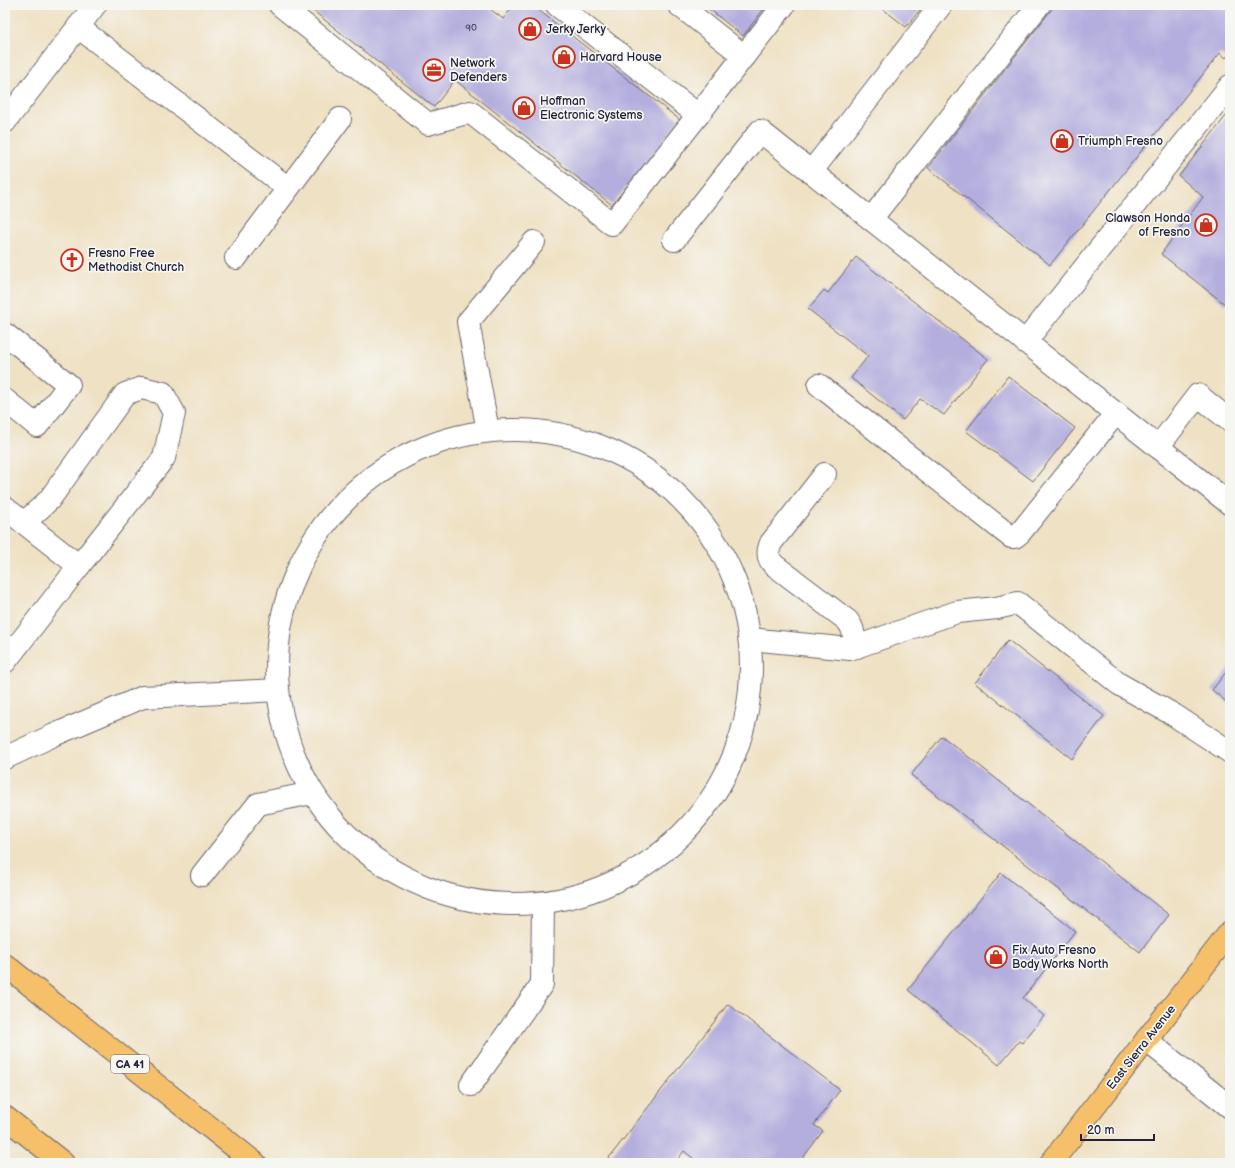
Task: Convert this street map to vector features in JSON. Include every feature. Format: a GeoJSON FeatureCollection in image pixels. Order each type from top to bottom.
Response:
{"type":"FeatureCollection","features":[{"type":"Feature","properties":{"kind":"main road","name":"East Sierra Avenue"},"geometry":{"type":"LineString","coordinates":[[1051,1163],[1230,932]]}},
{"type":"Feature","properties":{"kind":"main road","name":"CA 41"},"geometry":{"type":"LineString","coordinates":[[5,965],[255,1163]]}},
{"type":"Feature","properties":{"kind":"main road"},"geometry":{"type":"LineString","coordinates":[[5,1117],[64,1163]]}},
{"type":"Feature","properties":{"kind":"street"},"geometry":{"type":"LineString","coordinates":[[5,122],[95,5]]}},
{"type":"Feature","properties":{"kind":"street"},"geometry":{"type":"LineString","coordinates":[[280,5],[428,124],[470,112],[612,224],[784,5]]}},
{"type":"Feature","properties":{"kind":"street"},"geometry":{"type":"LineString","coordinates":[[557,5],[698,116]]}},
{"type":"Feature","properties":{"kind":"street"},"geometry":{"type":"LineString","coordinates":[[679,5],[744,56]]}},
{"type":"Feature","properties":{"kind":"street"},"geometry":{"type":"LineString","coordinates":[[811,172],[941,5]]}},
{"type":"Feature","properties":{"kind":"street"},"geometry":{"type":"LineString","coordinates":[[871,219],[1039,5]]}},
{"type":"Feature","properties":{"kind":"street"},"geometry":{"type":"LineString","coordinates":[[78,27],[288,188]]}},
{"type":"Feature","properties":{"kind":"street"},"geometry":{"type":"LineString","coordinates":[[1025,342],[1230,86]]}},
{"type":"Feature","properties":{"kind":"street"},"geometry":{"type":"LineString","coordinates":[[236,258],[340,119]]}},
{"type":"Feature","properties":{"kind":"street"},"geometry":{"type":"LineString","coordinates":[[674,240],[760,131],[1230,504]]}},
{"type":"Feature","properties":{"kind":"street"},"geometry":{"type":"LineString","coordinates":[[488,431],[468,322],[534,242]]}},
{"type":"Feature","properties":{"kind":"street"},"geometry":{"type":"LineString","coordinates":[[5,334],[69,385],[37,426],[5,400]]}},
{"type":"Feature","properties":{"kind":"street"},"geometry":{"type":"LineString","coordinates":[[819,385],[1011,537],[1015,537],[1020,533],[1116,413]]}},
{"type":"Feature","properties":{"kind":"street"},"geometry":{"type":"LineString","coordinates":[[5,662],[164,458],[174,413],[163,393],[142,388],[125,394],[49,500],[24,523]]}},
{"type":"Feature","properties":{"kind":"street"},"geometry":{"type":"LineString","coordinates":[[1158,447],[1198,395],[1230,421]]}},
{"type":"Feature","properties":{"kind":"street"},"geometry":{"type":"LineString","coordinates":[[534,430],[580,438],[623,455],[662,480],[695,513],[722,551],[740,593],[750,639],[750,692],[739,744],[716,792],[683,833],[642,867],[594,890],[543,902],[489,903],[436,892],[388,869],[345,835],[312,792],[289,743],[278,690],[278,644],[287,599],[304,556],[330,518],[362,485],[400,459],[443,440],[488,431],[534,430]]}},
{"type":"Feature","properties":{"kind":"street"},"geometry":{"type":"LineString","coordinates":[[825,474],[771,543],[768,555],[769,560],[774,565],[848,621],[852,628],[857,646]]}},
{"type":"Feature","properties":{"kind":"street"},"geometry":{"type":"LineString","coordinates":[[5,508],[79,566]]}},
{"type":"Feature","properties":{"kind":"street"},"geometry":{"type":"LineString","coordinates":[[750,639],[850,649],[957,612],[997,608],[1018,603],[1119,684],[1174,715],[1230,752]]}},
{"type":"Feature","properties":{"kind":"street"},"geometry":{"type":"LineString","coordinates":[[5,758],[54,734],[144,697],[278,690]]}},
{"type":"Feature","properties":{"kind":"street"},"geometry":{"type":"LineString","coordinates":[[202,875],[258,804],[312,792]]}},
{"type":"Feature","properties":{"kind":"street"},"geometry":{"type":"LineString","coordinates":[[471,1085],[542,984],[543,902]]}},
{"type":"Feature","properties":{"kind":"street"},"geometry":{"type":"LineString","coordinates":[[1146,1040],[1230,1107]]}},
{"type":"Feature","properties":{"kind":"building"},"geometry":{"type":"Polygon","coordinates":[[[306,5],[485,5],[503,19],[514,5],[532,5],[680,120],[612,205],[455,80],[434,107],[306,5]]]}},
{"type":"Feature","properties":{"kind":"building"},"geometry":{"type":"Polygon","coordinates":[[[704,5],[767,5],[743,36],[704,5]]]}},
{"type":"Feature","properties":{"kind":"building"},"geometry":{"type":"Polygon","coordinates":[[[878,5],[924,5],[906,27],[878,5]]]}},
{"type":"Feature","properties":{"kind":"building"},"geometry":{"type":"Polygon","coordinates":[[[1055,5],[1222,5],[1230,11],[1230,53],[1226,58],[1220,53],[1050,265],[928,168],[1055,5]]]}},
{"type":"Feature","properties":{"kind":"building","name":"Clawson Honda of Fresno"},"geometry":{"type":"Polygon","coordinates":[[[1230,111],[1230,299],[1226,305],[1161,254],[1203,197],[1179,176],[1230,111]]]}},
{"type":"Feature","properties":{"kind":"building"},"geometry":{"type":"Polygon","coordinates":[[[856,257],[988,359],[944,415],[920,399],[903,420],[851,378],[868,356],[808,309],[824,290],[828,293],[856,257]]]}},
{"type":"Feature","properties":{"kind":"building"},"geometry":{"type":"Polygon","coordinates":[[[1008,376],[1075,428],[1033,481],[966,431],[1008,376]]]}},
{"type":"Feature","properties":{"kind":"building"},"geometry":{"type":"Polygon","coordinates":[[[1008,640],[1104,716],[1072,759],[975,683],[1008,640]]]}},
{"type":"Feature","properties":{"kind":"building"},"geometry":{"type":"Polygon","coordinates":[[[1230,667],[1230,705],[1212,690],[1230,667]]]}},
{"type":"Feature","properties":{"kind":"building"},"geometry":{"type":"Polygon","coordinates":[[[942,736],[1169,915],[1140,952],[911,775],[942,736]]]}},
{"type":"Feature","properties":{"kind":"building"},"geometry":{"type":"Polygon","coordinates":[[[1001,873],[1075,931],[1023,998],[1044,1016],[1022,1043],[1019,1041],[999,1065],[908,990],[1001,873]]]}},
{"type":"Feature","properties":{"kind":"building"},"geometry":{"type":"Polygon","coordinates":[[[728,1004],[840,1090],[814,1125],[823,1131],[799,1163],[699,1163],[684,1151],[675,1163],[605,1163],[728,1004]]]}},
{"type":"Feature","properties":{"kind":"place","name":"Jerky Jerky"},"geometry":{"type":"Point","coordinates":[530,29]}},
{"type":"Feature","properties":{"kind":"place","name":"Harvard House"},"geometry":{"type":"Point","coordinates":[564,57]}},
{"type":"Feature","properties":{"kind":"place","name":"Network Defenders"},"geometry":{"type":"Point","coordinates":[434,70]}},
{"type":"Feature","properties":{"kind":"place","name":"Hoffman Electronic Systems"},"geometry":{"type":"Point","coordinates":[524,108]}},
{"type":"Feature","properties":{"kind":"place","name":"Triumph Fresno"},"geometry":{"type":"Point","coordinates":[1062,141]}},
{"type":"Feature","properties":{"kind":"place","name":"Clawson Honda of Fresno"},"geometry":{"type":"Point","coordinates":[1206,225]}},
{"type":"Feature","properties":{"kind":"place","name":"Fresno Free Methodist Church"},"geometry":{"type":"Point","coordinates":[72,260]}},
{"type":"Feature","properties":{"kind":"place","name":"Fix Auto Fresno Body Works North"},"geometry":{"type":"Point","coordinates":[996,957]}}]}
